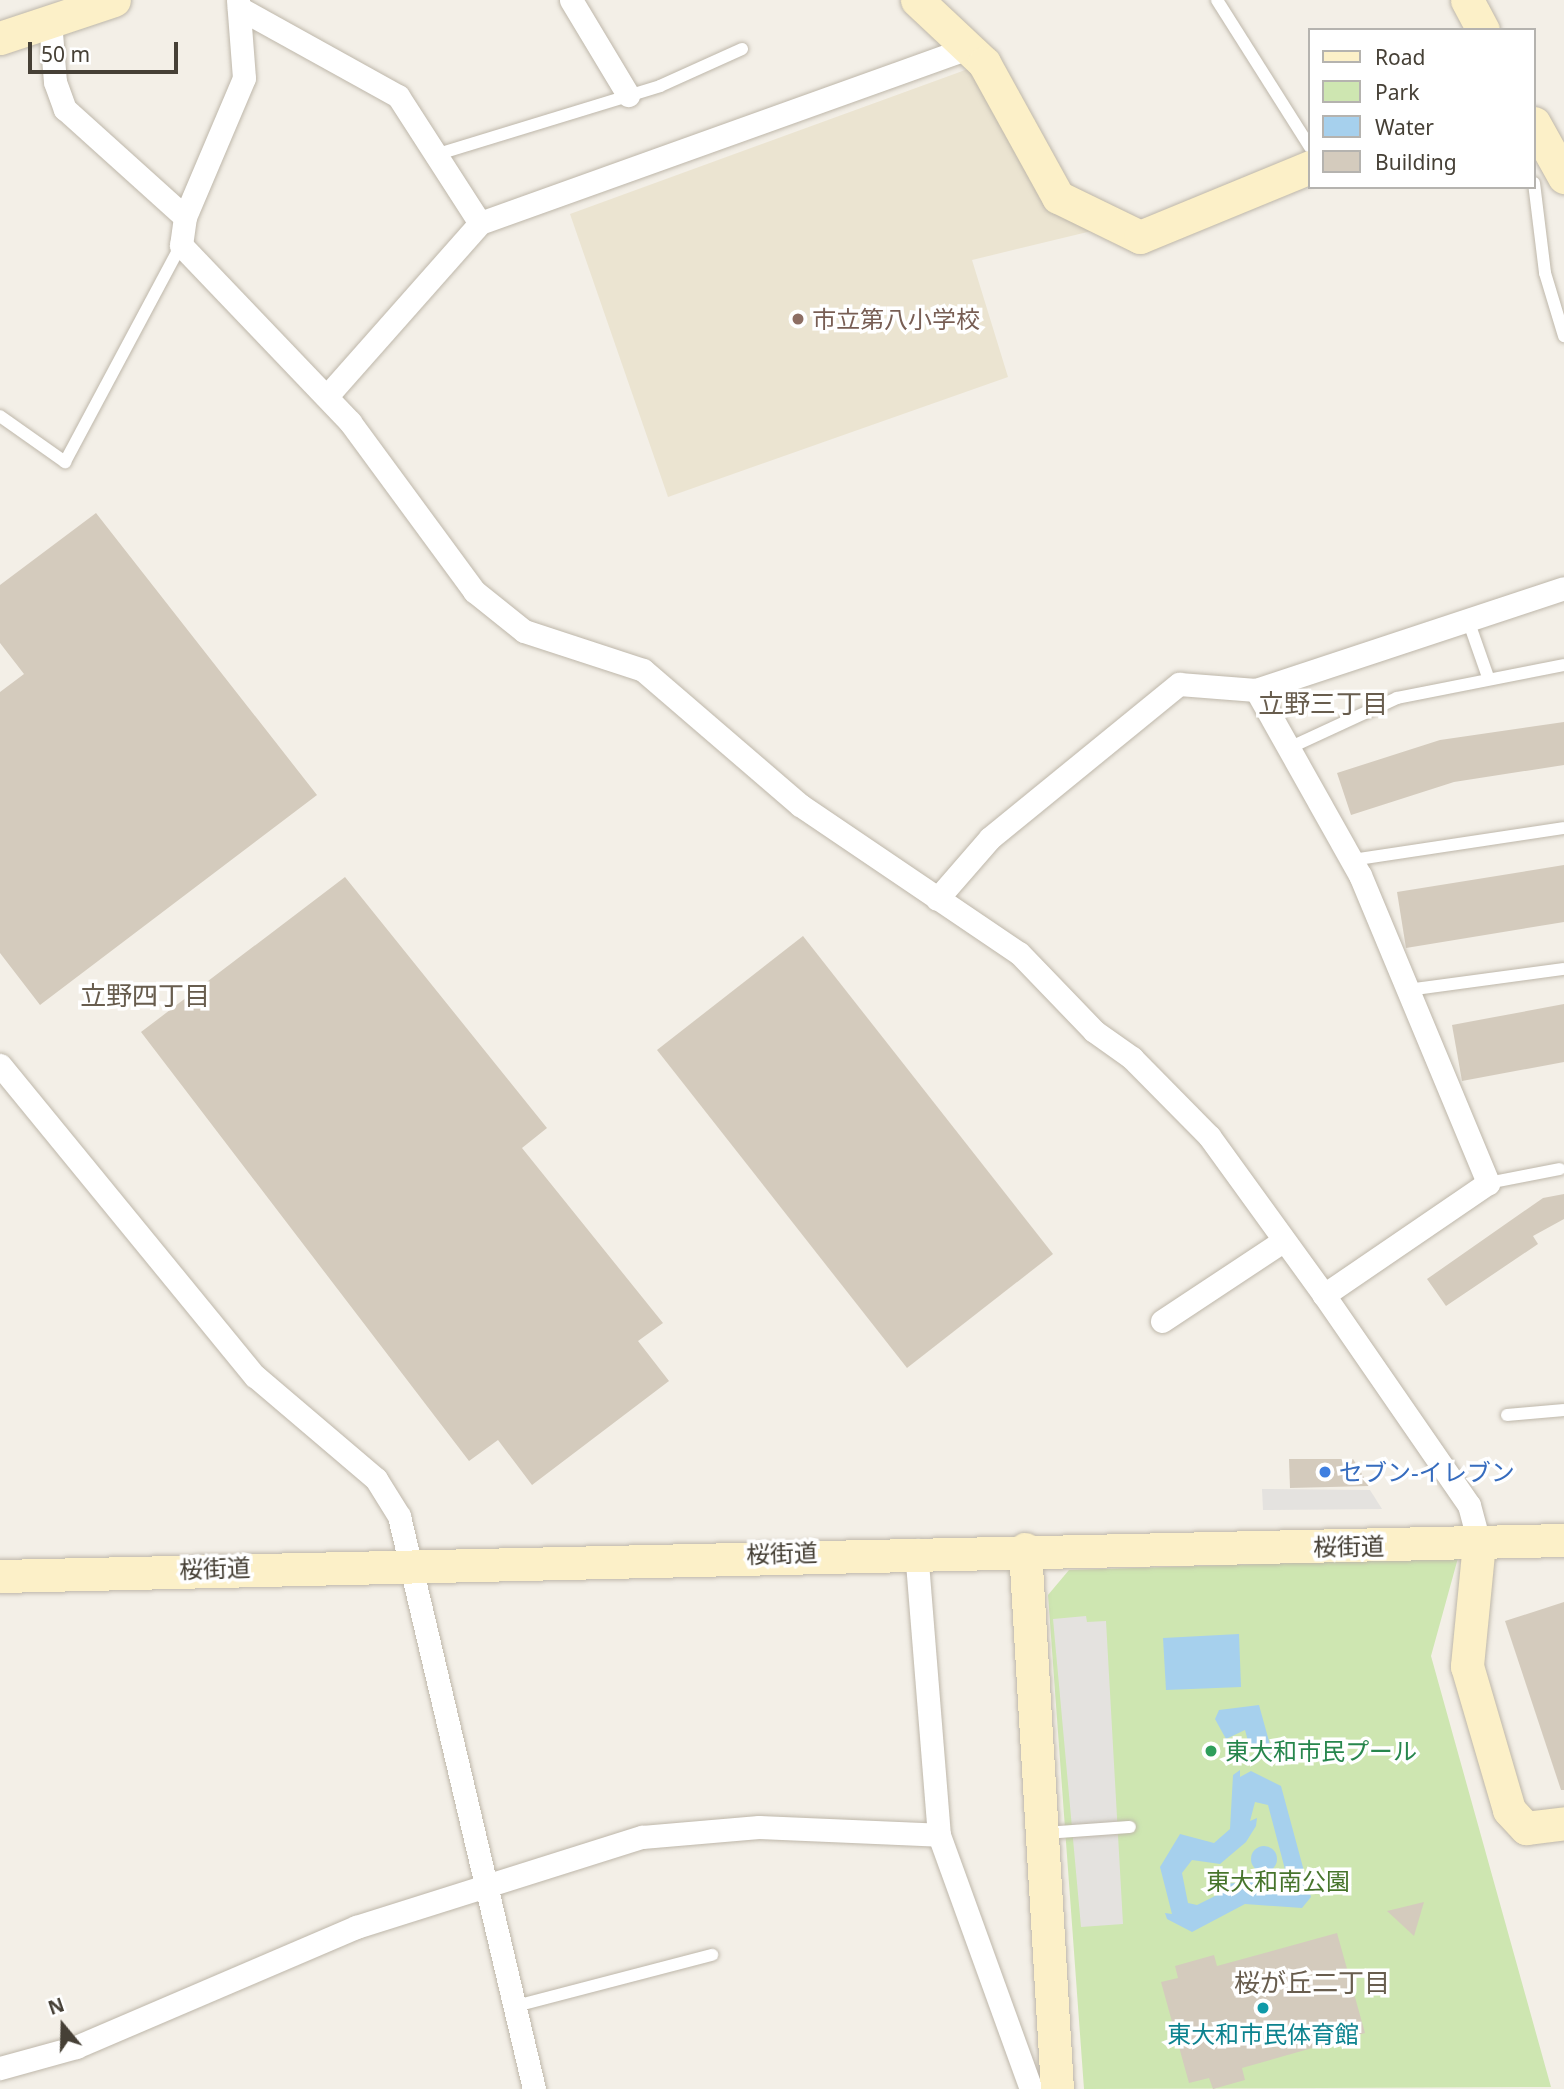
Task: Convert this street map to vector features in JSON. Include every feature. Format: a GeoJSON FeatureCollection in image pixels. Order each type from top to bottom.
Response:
{"type":"FeatureCollection","features":[{"type":"Feature","properties":{"kind":"street"},"geometry":{"type":"LineString","coordinates":[[0,38],[62,12],[114,0]]}},
{"type":"Feature","properties":{"kind":"street"},"geometry":{"type":"LineString","coordinates":[[571,0],[628,95]]}},
{"type":"Feature","properties":{"kind":"street"},"geometry":{"type":"LineString","coordinates":[[917,0],[984,63],[1058,197],[1140,237],[1308,168]]}},
{"type":"Feature","properties":{"kind":"street"},"geometry":{"type":"LineString","coordinates":[[1467,0],[1482,28]]}},
{"type":"Feature","properties":{"kind":"street"},"geometry":{"type":"LineString","coordinates":[[239,4],[398,96],[480,223]]}},
{"type":"Feature","properties":{"kind":"street"},"geometry":{"type":"LineString","coordinates":[[239,4],[244,78],[185,217],[181,245],[327,396],[474,590],[524,631],[643,670],[800,805],[1018,953],[1094,1031],[1132,1058],[1209,1136],[1324,1294],[1469,1505],[1479,1543],[1467,1667],[1509,1810],[1526,1828],[1564,1823]]}},
{"type":"Feature","properties":{"kind":"street"},"geometry":{"type":"LineString","coordinates":[[62,12],[55,82],[65,109],[185,217]]}},
{"type":"Feature","properties":{"kind":"street"},"geometry":{"type":"LineString","coordinates":[[327,396],[480,223],[968,48]]}},
{"type":"Feature","properties":{"kind":"street"},"geometry":{"type":"LineString","coordinates":[[1536,126],[1564,177]]}},
{"type":"Feature","properties":{"kind":"street"},"geometry":{"type":"LineString","coordinates":[[937,899],[990,838],[1179,684],[1256,690],[1563,591]]}},
{"type":"Feature","properties":{"kind":"street"},"geometry":{"type":"LineString","coordinates":[[1256,690],[1352,860],[1488,1183],[1324,1294]]}},
{"type":"Feature","properties":{"kind":"street"},"geometry":{"type":"LineString","coordinates":[[0,1065],[255,1376],[376,1479],[399,1516],[414,1563],[482,1884],[534,2089]]}},
{"type":"Feature","properties":{"kind":"street"},"geometry":{"type":"LineString","coordinates":[[1163,1321],[1283,1241]]}},
{"type":"Feature","properties":{"kind":"street","name":"桜街道"},"geometry":{"type":"LineString","coordinates":[[0,1576],[916,1550],[1479,1543],[1564,1539]]}},
{"type":"Feature","properties":{"kind":"street"},"geometry":{"type":"LineString","coordinates":[[1025,1549],[1057,2089]]}},
{"type":"Feature","properties":{"kind":"street"},"geometry":{"type":"LineString","coordinates":[[916,1550],[939,1835],[1031,2089]]}},
{"type":"Feature","properties":{"kind":"street"},"geometry":{"type":"LineString","coordinates":[[0,2068],[76,2047],[356,1927],[482,1884],[642,1837],[707,1827],[939,1835]]}},
{"type":"Feature","properties":{"kind":"lane"},"geometry":{"type":"LineString","coordinates":[[1217,0],[1308,144]]}},
{"type":"Feature","properties":{"kind":"lane"},"geometry":{"type":"LineString","coordinates":[[435,155],[628,95],[742,49]]}},
{"type":"Feature","properties":{"kind":"lane"},"geometry":{"type":"LineString","coordinates":[[1535,189],[1545,273],[1564,336]]}},
{"type":"Feature","properties":{"kind":"lane"},"geometry":{"type":"LineString","coordinates":[[0,416],[65,462],[181,245]]}},
{"type":"Feature","properties":{"kind":"lane"},"geometry":{"type":"LineString","coordinates":[[1468,620],[1488,677]]}},
{"type":"Feature","properties":{"kind":"lane"},"geometry":{"type":"LineString","coordinates":[[1289,747],[1397,698],[1488,677],[1564,665]]}},
{"type":"Feature","properties":{"kind":"lane"},"geometry":{"type":"LineString","coordinates":[[1352,860],[1564,828]]}},
{"type":"Feature","properties":{"kind":"lane"},"geometry":{"type":"LineString","coordinates":[[1408,990],[1564,969]]}},
{"type":"Feature","properties":{"kind":"lane"},"geometry":{"type":"LineString","coordinates":[[1488,1183],[1560,1169]]}},
{"type":"Feature","properties":{"kind":"lane"},"geometry":{"type":"LineString","coordinates":[[1507,1415],[1564,1410]]}},
{"type":"Feature","properties":{"kind":"lane"},"geometry":{"type":"LineString","coordinates":[[1041,1833],[1130,1827]]}},
{"type":"Feature","properties":{"kind":"lane"},"geometry":{"type":"LineString","coordinates":[[512,2007],[712,1955]]}},
{"type":"Feature","properties":{"kind":"shaded area","name":"市立第八小学校"},"geometry":{"type":"Polygon","coordinates":[[[968,69],[1100,229],[972,260],[1008,377],[668,497],[570,214],[968,69]]]}},
{"type":"Feature","properties":{"kind":"shaded area"},"geometry":{"type":"Polygon","coordinates":[[[1262,1489],[1370,1490],[1382,1509],[1263,1510],[1262,1489]]]}},
{"type":"Feature","properties":{"kind":"shaded area"},"geometry":{"type":"Polygon","coordinates":[[[1086,1616],[1087,1622],[1106,1621],[1123,1924],[1081,1927],[1053,1619],[1086,1616]]]}},
{"type":"Feature","properties":{"kind":"green space","name":"東大和南公園"},"geometry":{"type":"Polygon","coordinates":[[[1458,1558],[1431,1656],[1551,2087],[1084,2089],[1048,1595],[1069,1570],[1458,1558]]]}},
{"type":"Feature","properties":{"kind":"water"},"geometry":{"type":"Polygon","coordinates":[[[1239,1634],[1241,1687],[1166,1690],[1163,1638],[1239,1634]]]}},
{"type":"Feature","properties":{"kind":"water"},"geometry":{"type":"Polygon","coordinates":[[[1259,1705],[1272,1752],[1268,1755],[1249,1745],[1245,1730],[1226,1739],[1215,1719],[1219,1710],[1259,1705]]]}},
{"type":"Feature","properties":{"kind":"water"},"geometry":{"type":"Polygon","coordinates":[[[1240,1770],[1240,1777],[1251,1771],[1281,1786],[1311,1897],[1302,1908],[1245,1904],[1192,1932],[1167,1919],[1165,1913],[1172,1914],[1160,1867],[1180,1834],[1214,1843],[1230,1829],[1233,1775],[1240,1770]],[[1255,1802],[1250,1821],[1257,1818],[1256,1826],[1246,1842],[1220,1864],[1192,1860],[1182,1873],[1188,1903],[1197,1905],[1227,1890],[1226,1884],[1287,1877],[1268,1805],[1255,1802]]]}},
{"type":"Feature","properties":{"kind":"water"},"geometry":{"type":"Polygon","coordinates":[[[1264,1846],[1273,1850],[1277,1859],[1273,1868],[1264,1872],[1255,1868],[1251,1859],[1255,1850],[1264,1846]]]}},
{"type":"Feature","properties":{"kind":"building"},"geometry":{"type":"Polygon","coordinates":[[[96,513],[317,795],[40,1005],[0,953],[0,692],[24,674],[0,643],[0,585],[96,513]]]}},
{"type":"Feature","properties":{"kind":"building"},"geometry":{"type":"Polygon","coordinates":[[[1564,722],[1564,765],[1454,782],[1351,815],[1337,773],[1440,740],[1564,722]]]}},
{"type":"Feature","properties":{"kind":"building"},"geometry":{"type":"Polygon","coordinates":[[[1564,865],[1564,922],[1406,948],[1397,892],[1564,865]]]}},
{"type":"Feature","properties":{"kind":"building"},"geometry":{"type":"Polygon","coordinates":[[[345,877],[547,1128],[522,1148],[663,1323],[638,1341],[669,1381],[532,1485],[498,1440],[469,1461],[141,1032],[345,877]]]}},
{"type":"Feature","properties":{"kind":"building"},"geometry":{"type":"Polygon","coordinates":[[[803,936],[1053,1254],[907,1368],[657,1050],[803,936]]]}},
{"type":"Feature","properties":{"kind":"building"},"geometry":{"type":"Polygon","coordinates":[[[1564,1004],[1564,1062],[1462,1081],[1452,1025],[1564,1004]]]}},
{"type":"Feature","properties":{"kind":"building"},"geometry":{"type":"Polygon","coordinates":[[[1564,1194],[1564,1219],[1533,1236],[1538,1244],[1446,1306],[1427,1279],[1543,1198],[1564,1194]]]}},
{"type":"Feature","properties":{"kind":"building","name":"セブン-イレブン"},"geometry":{"type":"Polygon","coordinates":[[[1289,1459],[1353,1459],[1369,1486],[1290,1488],[1289,1459]]]}},
{"type":"Feature","properties":{"kind":"building"},"geometry":{"type":"Polygon","coordinates":[[[1564,1602],[1564,1790],[1561,1790],[1505,1621],[1564,1602]]]}},
{"type":"Feature","properties":{"kind":"building"},"geometry":{"type":"Polygon","coordinates":[[[1424,1902],[1414,1936],[1387,1911],[1424,1902]]]}},
{"type":"Feature","properties":{"kind":"building","name":"東大和市民体育館"},"geometry":{"type":"Polygon","coordinates":[[[1337,1933],[1365,2033],[1242,2068],[1245,2080],[1213,2089],[1209,2078],[1189,2083],[1161,1982],[1178,1978],[1175,1966],[1214,1955],[1217,1966],[1337,1933]]]}},
{"type":"Feature","properties":{"kind":"place","name":"市立第八小学校"},"geometry":{"type":"Point","coordinates":[798,319]}},
{"type":"Feature","properties":{"kind":"place","name":"セブン-イレブン"},"geometry":{"type":"Point","coordinates":[1325,1472]}},
{"type":"Feature","properties":{"kind":"place","name":"東大和市民プール"},"geometry":{"type":"Point","coordinates":[1211,1751]}},
{"type":"Feature","properties":{"kind":"place","name":"東大和市民体育館"},"geometry":{"type":"Point","coordinates":[1263,2008]}},
{"type":"Feature","properties":{"kind":"district","name":"立野三丁目"},"geometry":{"type":"Point","coordinates":[1323,704]}},
{"type":"Feature","properties":{"kind":"district","name":"立野四丁目"},"geometry":{"type":"Point","coordinates":[145,996]}},
{"type":"Feature","properties":{"kind":"district","name":"桜が丘二丁目"},"geometry":{"type":"Point","coordinates":[1312,1983]}}]}
